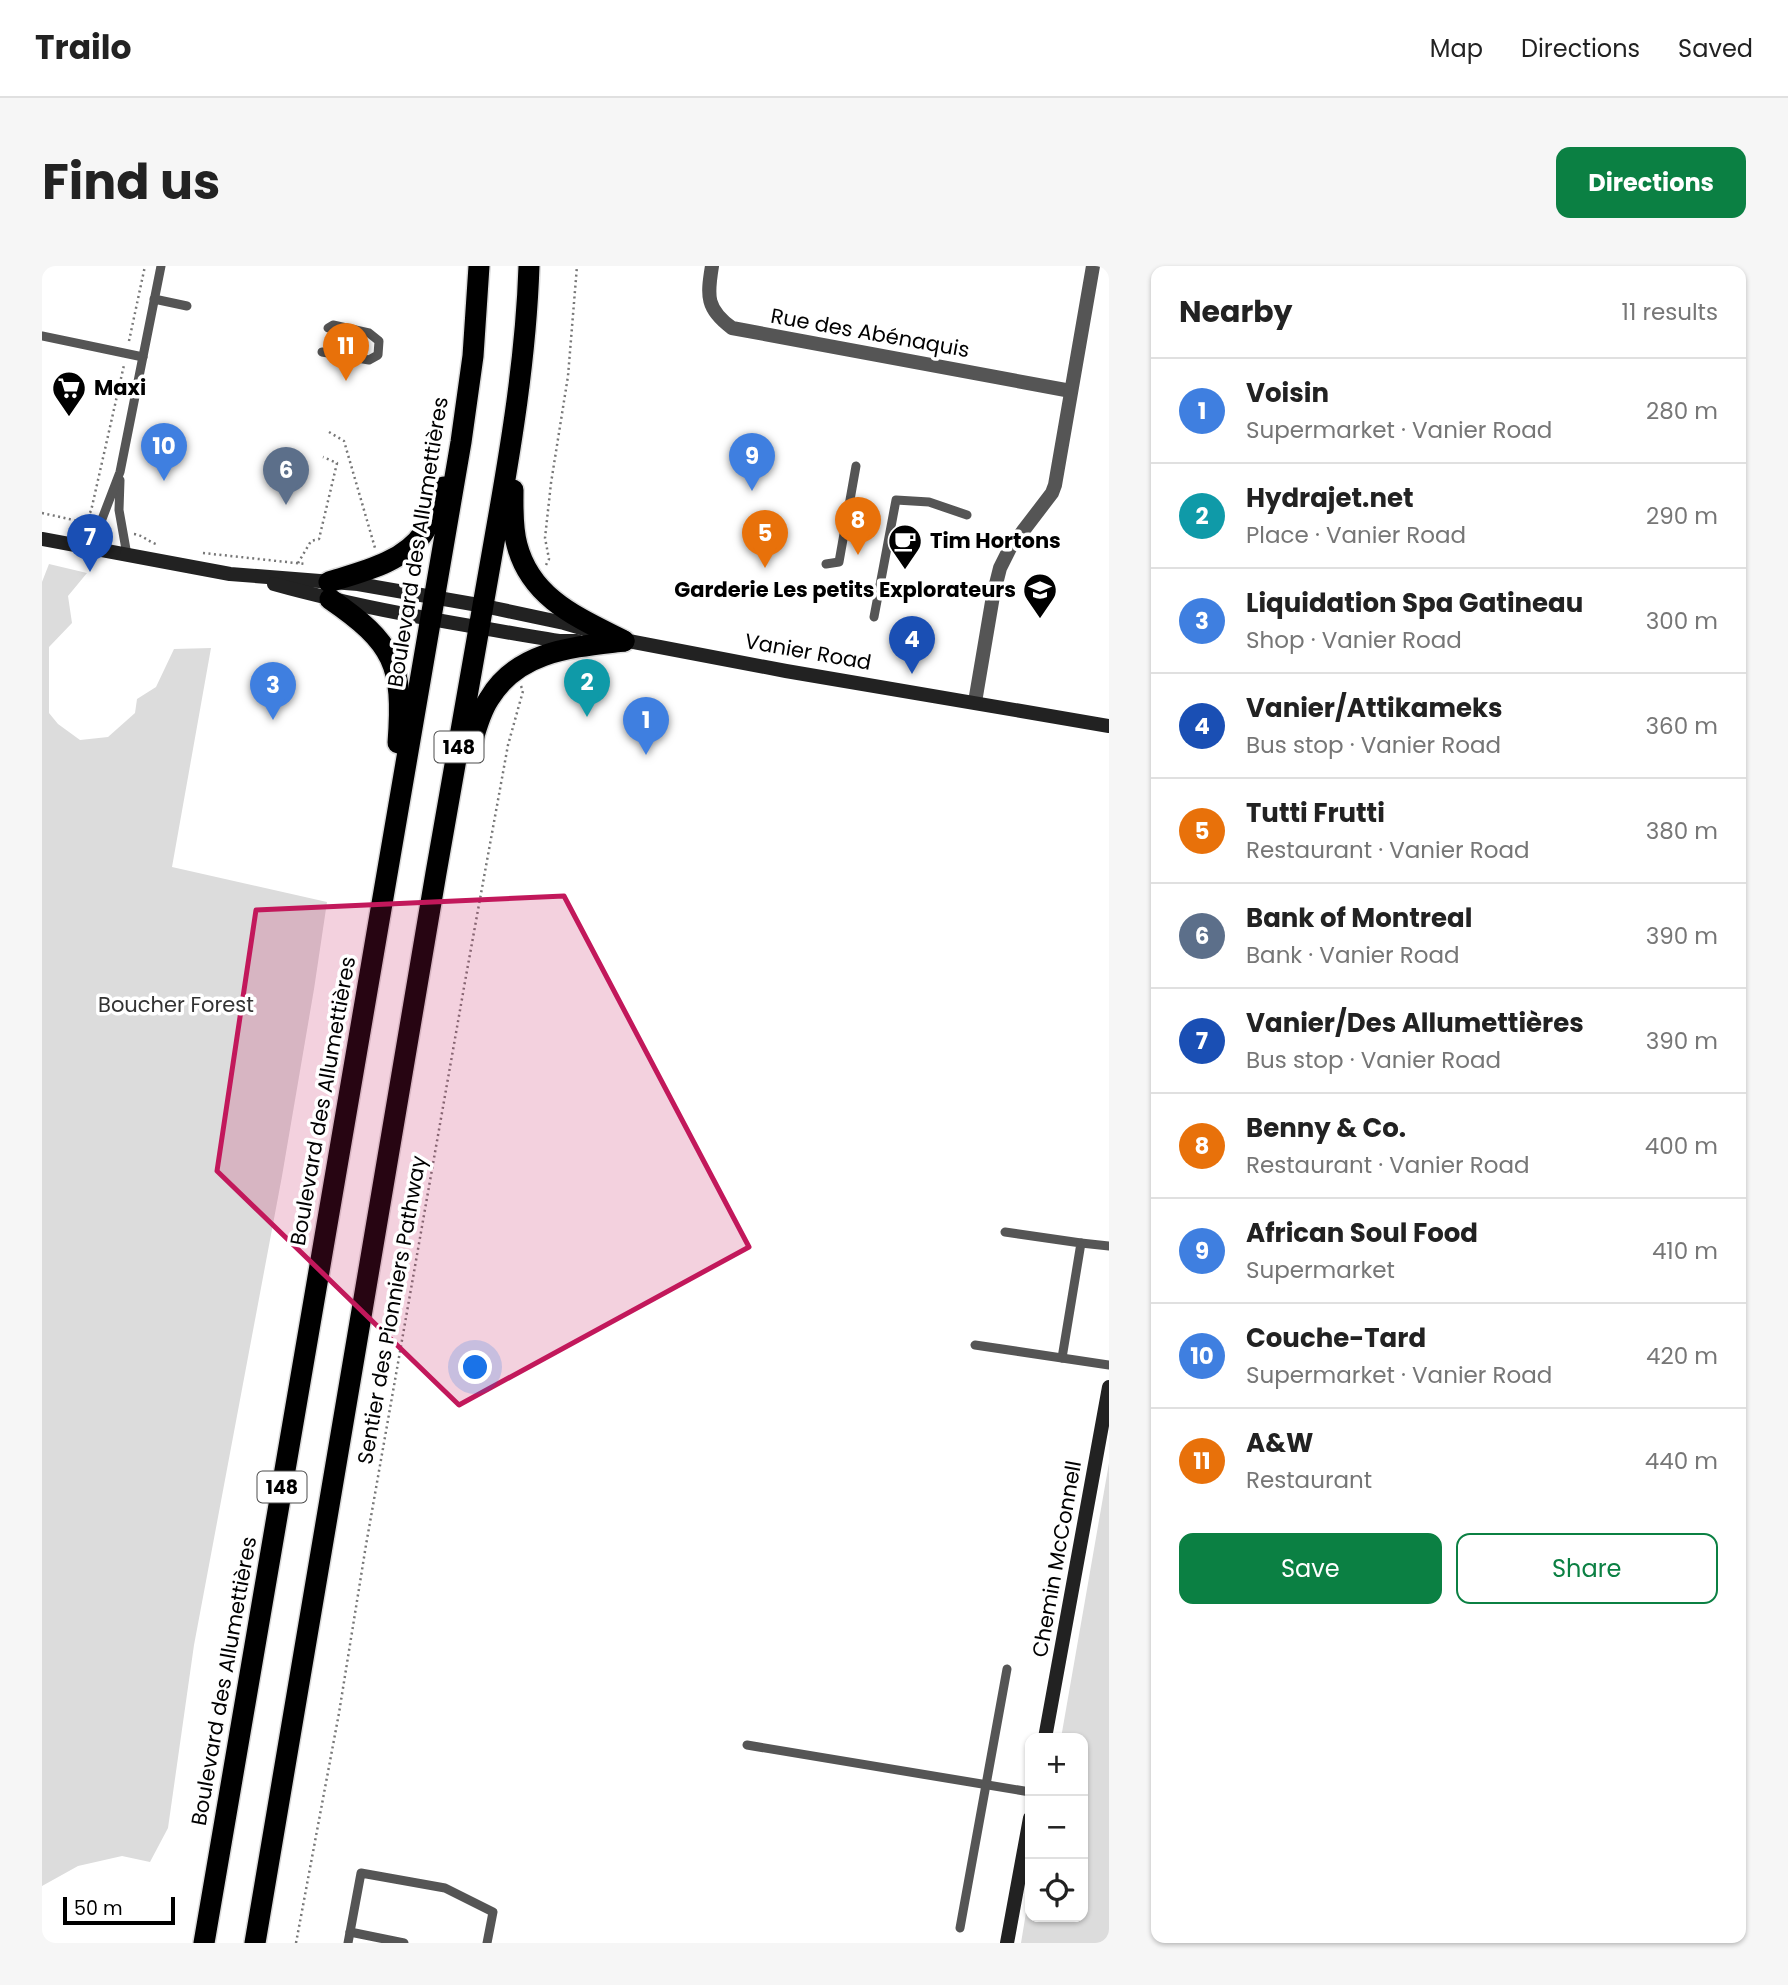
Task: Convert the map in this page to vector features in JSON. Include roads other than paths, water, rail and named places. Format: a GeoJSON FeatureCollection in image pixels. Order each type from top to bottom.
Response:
{"type":"FeatureCollection","features":[{"type":"Feature","properties":{"kind":"highway","name":"Boulevard des Allumettières"},"geometry":{"type":"LineString","coordinates":[[204,1943],[461,442],[472,356],[479,266]]}},
{"type":"Feature","properties":{"kind":"highway","name":"148"},"geometry":{"type":"LineString","coordinates":[[255,1943],[512,438],[525,337],[529,266]]}},
{"type":"Feature","properties":{"kind":"highway"},"geometry":{"type":"LineString","coordinates":[[512,438],[514,530],[521,559],[544,592],[565,611],[624,641]]}},
{"type":"Feature","properties":{"kind":"highway"},"geometry":{"type":"LineString","coordinates":[[391,853],[400,724],[398,680],[384,647],[329,590],[375,568],[414,544],[429,524],[461,442]]}},
{"type":"Feature","properties":{"kind":"highway"},"geometry":{"type":"LineString","coordinates":[[437,867],[481,716],[496,689],[513,671],[543,656],[563,649],[624,641]]}},
{"type":"Feature","properties":{"kind":"main road","name":"Vanier Road"},"geometry":{"type":"LineString","coordinates":[[42,539],[482,617],[564,623],[624,641],[1109,726]]}},
{"type":"Feature","properties":{"kind":"main road","name":"Vanier Road"},"geometry":{"type":"LineString","coordinates":[[329,590],[358,584],[433,609],[482,617],[559,641],[624,641]]}},
{"type":"Feature","properties":{"kind":"main road","name":"Chemin McConnell"},"geometry":{"type":"LineString","coordinates":[[1046,1733],[1109,1387]]}},
{"type":"Feature","properties":{"kind":"main road"},"geometry":{"type":"LineString","coordinates":[[1007,1943],[1025,1845]]}},
{"type":"Feature","properties":{"kind":"street","name":"Rue des Abénaquis"},"geometry":{"type":"LineString","coordinates":[[712,266],[708,299],[721,320],[732,328],[1071,391]]}},
{"type":"Feature","properties":{"kind":"street"},"geometry":{"type":"LineString","coordinates":[[975,702],[1000,568],[1010,548],[1052,493],[1058,475],[1093,266]]}},
{"type":"Feature","properties":{"kind":"lane"},"geometry":{"type":"LineString","coordinates":[[82,546],[99,527],[120,472],[161,266]]}},
{"type":"Feature","properties":{"kind":"lane"},"geometry":{"type":"LineString","coordinates":[[154,299],[187,306]]}},
{"type":"Feature","properties":{"kind":"lane"},"geometry":{"type":"LineString","coordinates":[[322,352],[369,360],[378,355],[379,341],[369,333],[333,325],[328,328]]}},
{"type":"Feature","properties":{"kind":"lane"},"geometry":{"type":"LineString","coordinates":[[42,336],[143,357]]}},
{"type":"Feature","properties":{"kind":"lane"},"geometry":{"type":"LineString","coordinates":[[826,564],[839,562],[856,466]]}},
{"type":"Feature","properties":{"kind":"lane"},"geometry":{"type":"LineString","coordinates":[[120,472],[119,510],[127,555]]}},
{"type":"Feature","properties":{"kind":"lane"},"geometry":{"type":"LineString","coordinates":[[874,617],[896,500],[929,502],[967,514]]}},
{"type":"Feature","properties":{"kind":"lane"},"geometry":{"type":"LineString","coordinates":[[1005,1232],[1109,1246]]}},
{"type":"Feature","properties":{"kind":"lane"},"geometry":{"type":"LineString","coordinates":[[1062,1358],[1081,1243]]}},
{"type":"Feature","properties":{"kind":"lane"},"geometry":{"type":"LineString","coordinates":[[975,1345],[1109,1365]]}},
{"type":"Feature","properties":{"kind":"lane"},"geometry":{"type":"LineString","coordinates":[[960,1928],[1007,1669]]}},
{"type":"Feature","properties":{"kind":"lane"},"geometry":{"type":"LineString","coordinates":[[747,1745],[1025,1791]]}},
{"type":"Feature","properties":{"kind":"lane"},"geometry":{"type":"LineString","coordinates":[[348,1943],[361,1873],[445,1888],[493,1912],[487,1943]]}},
{"type":"Feature","properties":{"kind":"lane"},"geometry":{"type":"LineString","coordinates":[[350,1932],[404,1943]]}},
{"type":"Feature","properties":{"kind":"place","name":"A&W"},"geometry":{"type":"Point","coordinates":[346,381]}},
{"type":"Feature","properties":{"kind":"place","name":"Maxi"},"geometry":{"type":"Point","coordinates":[69,418]}},
{"type":"Feature","properties":{"kind":"place","name":"Couche-Tard"},"geometry":{"type":"Point","coordinates":[164,481]}},
{"type":"Feature","properties":{"kind":"place","name":"African Soul Food"},"geometry":{"type":"Point","coordinates":[752,491]}},
{"type":"Feature","properties":{"kind":"place","name":"Bank of Montreal"},"geometry":{"type":"Point","coordinates":[286,505]}},
{"type":"Feature","properties":{"kind":"place","name":"Benny & Co."},"geometry":{"type":"Point","coordinates":[858,555]}},
{"type":"Feature","properties":{"kind":"place","name":"Tutti Frutti"},"geometry":{"type":"Point","coordinates":[765,568]}},
{"type":"Feature","properties":{"kind":"place","name":"Tim Hortons"},"geometry":{"type":"Point","coordinates":[905,571]}},
{"type":"Feature","properties":{"kind":"place","name":"Vanier/Des Allumettières"},"geometry":{"type":"Point","coordinates":[90,572]}},
{"type":"Feature","properties":{"kind":"place","name":"Garderie Les petits Explorateurs"},"geometry":{"type":"Point","coordinates":[1040,620]}},
{"type":"Feature","properties":{"kind":"place","name":"Vanier/Attikameks"},"geometry":{"type":"Point","coordinates":[912,674]}},
{"type":"Feature","properties":{"kind":"place","name":"Hydrajet.net"},"geometry":{"type":"Point","coordinates":[587,717]}},
{"type":"Feature","properties":{"kind":"place","name":"Liquidation Spa Gatineau"},"geometry":{"type":"Point","coordinates":[273,720]}},
{"type":"Feature","properties":{"kind":"place","name":"Voisin"},"geometry":{"type":"Point","coordinates":[646,755]}},
{"type":"Feature","properties":{"kind":"park label","name":"Boucher Forest"},"geometry":{"type":"Point","coordinates":[176,1005]}}]}
